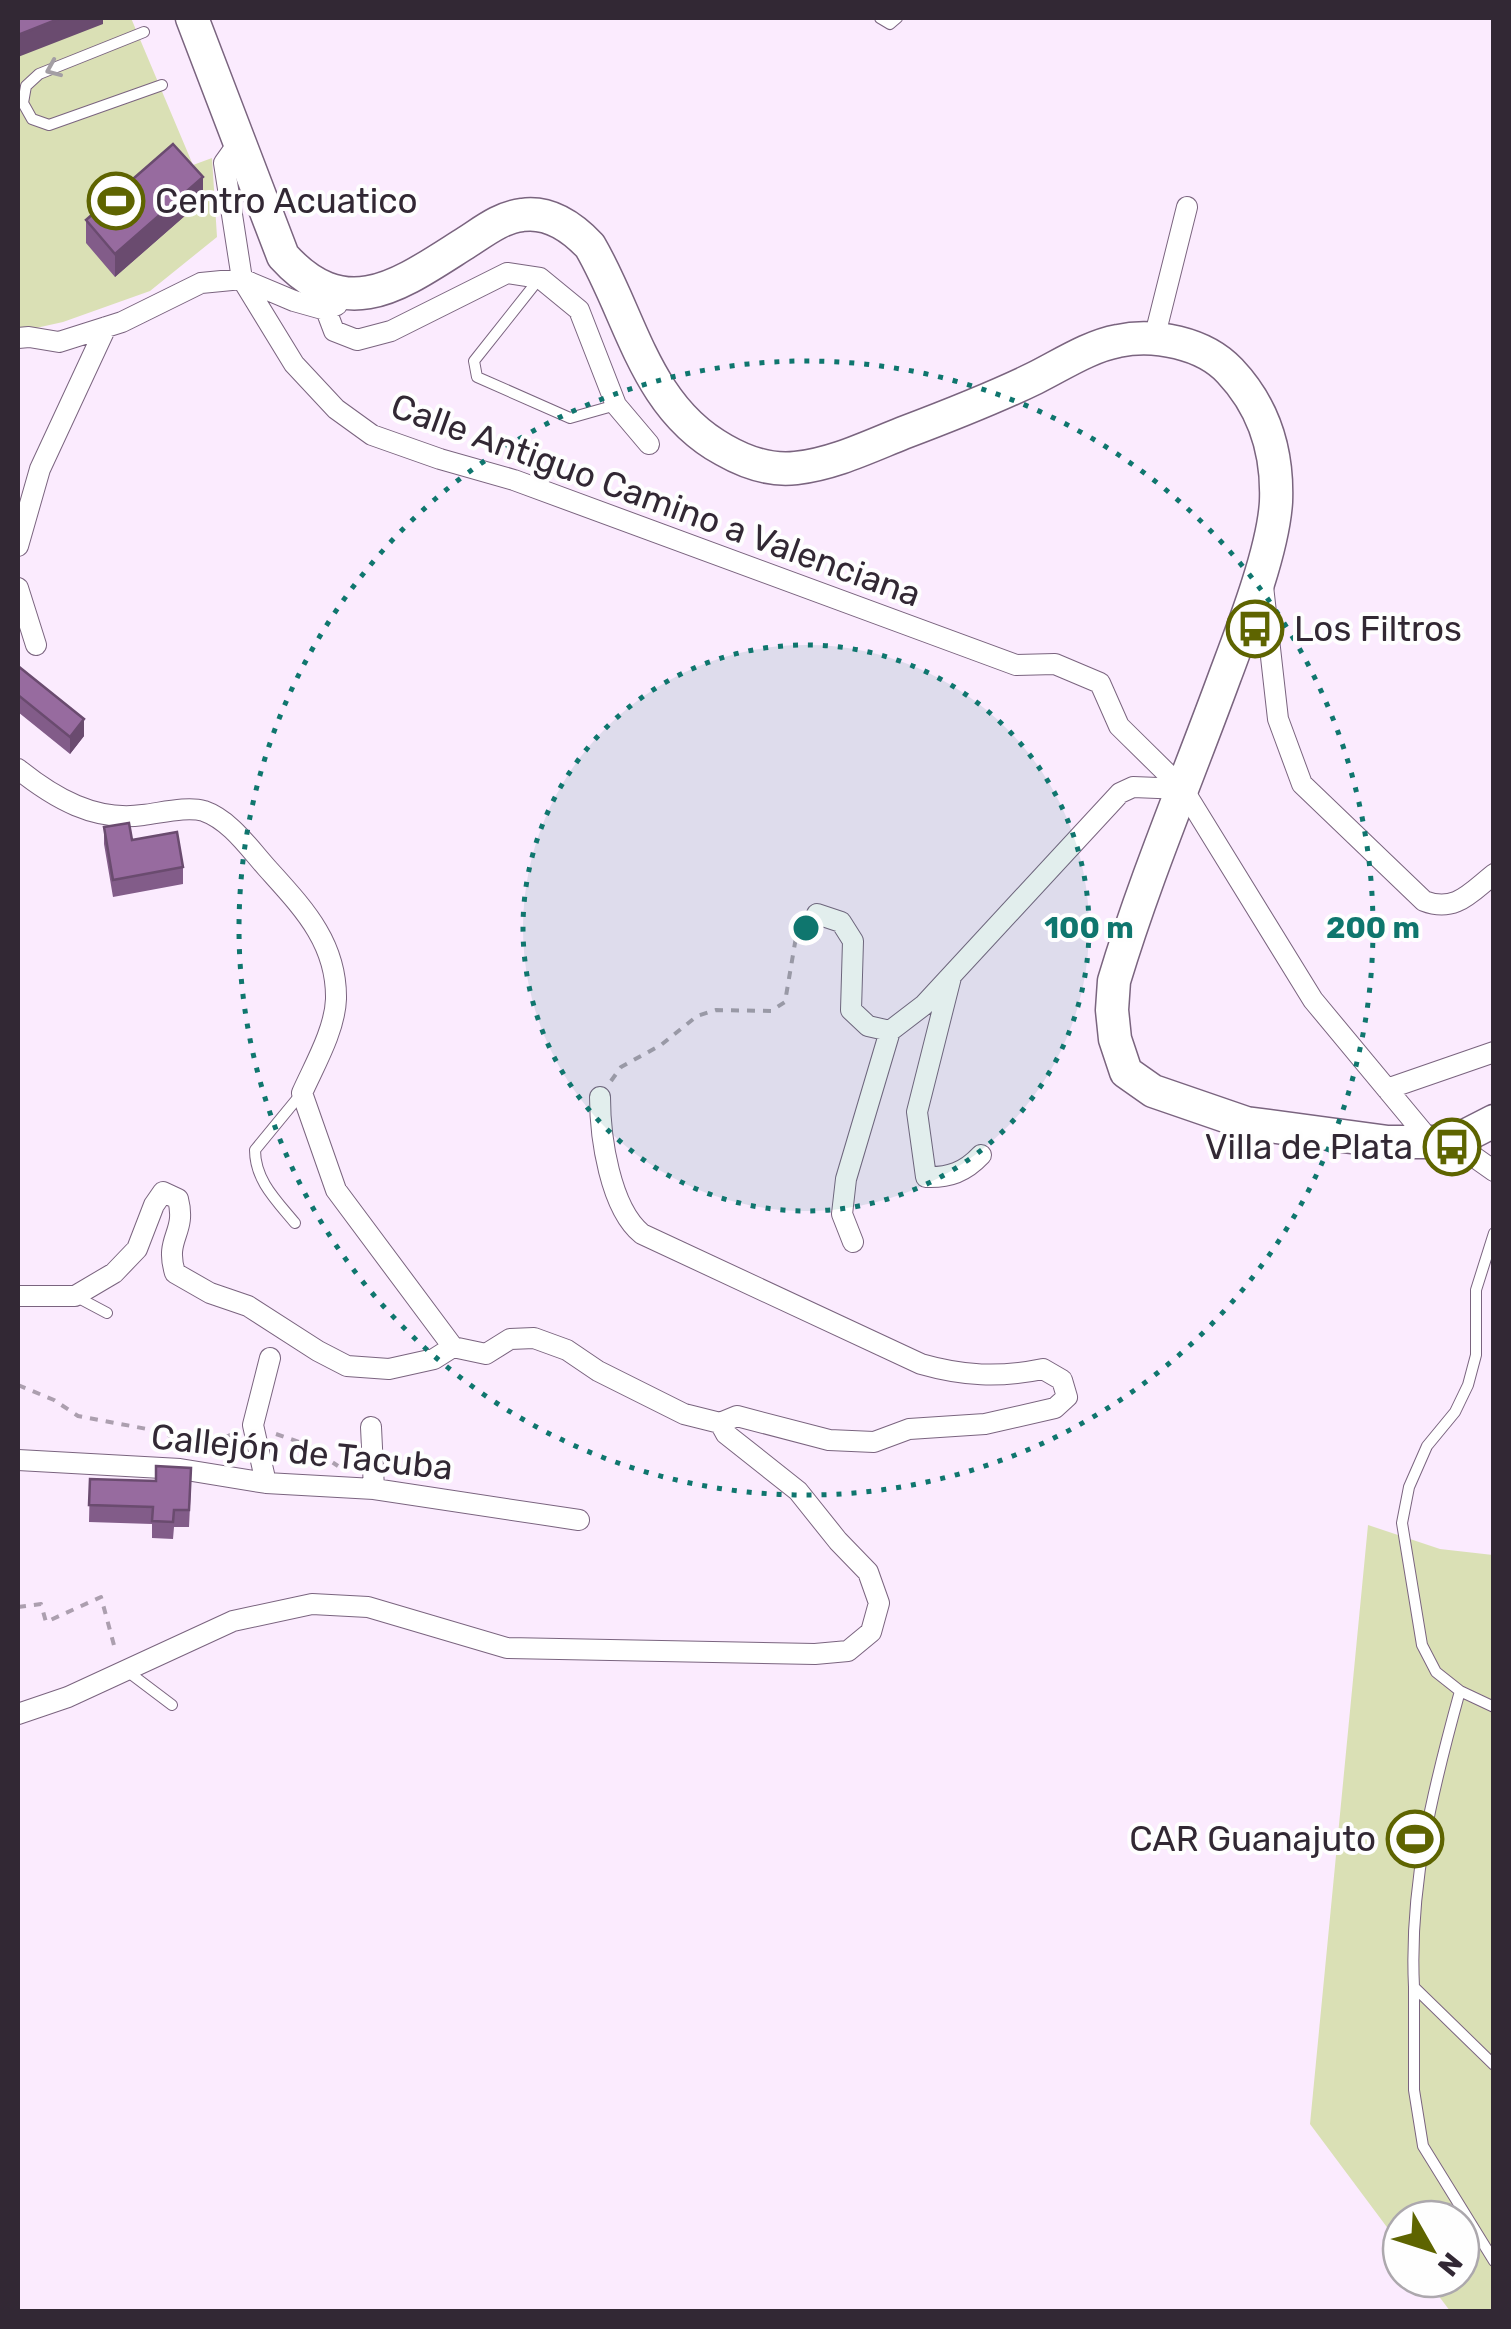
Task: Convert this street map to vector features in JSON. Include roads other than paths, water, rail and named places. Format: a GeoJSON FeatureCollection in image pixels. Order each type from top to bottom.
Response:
{"type":"FeatureCollection","features":[{"type":"Feature","properties":{"kind":"main road"},"geometry":{"type":"LineString","coordinates":[[192,18],[284,256],[302,276],[326,290],[361,293],[385,288],[418,273],[502,220],[524,214],[551,218],[574,230],[590,246],[647,371],[668,404],[691,430],[756,465],[792,469],[834,460],[998,396],[1113,341],[1170,340],[1225,366],[1246,388],[1266,422],[1274,459],[1276,504],[1262,569],[1114,981],[1115,1038],[1126,1072],[1153,1091],[1246,1124],[1388,1142],[1442,1142],[1491,1126]]}},
{"type":"Feature","properties":{"kind":"street"},"geometry":{"type":"LineString","coordinates":[[240,142],[224,163],[242,279]]}},
{"type":"Feature","properties":{"kind":"street"},"geometry":{"type":"LineString","coordinates":[[1154,339],[1187,207]]}},
{"type":"Feature","properties":{"kind":"street"},"geometry":{"type":"LineString","coordinates":[[326,310],[334,331],[357,340],[392,331],[507,273],[540,278],[579,310],[616,405],[649,444]]}},
{"type":"Feature","properties":{"kind":"street"},"geometry":{"type":"LineString","coordinates":[[18,338],[59,342],[106,327],[201,283],[242,279],[294,302],[326,310],[361,293]]}},
{"type":"Feature","properties":{"kind":"street","name":"Calle Antiguo Camino a Valenciana"},"geometry":{"type":"LineString","coordinates":[[242,279],[294,364],[336,409],[372,434],[514,480],[1016,665],[1055,664],[1100,683],[1119,726],[1184,789]]}},
{"type":"Feature","properties":{"kind":"street"},"geometry":{"type":"LineString","coordinates":[[18,546],[40,469],[106,327]]}},
{"type":"Feature","properties":{"kind":"street"},"geometry":{"type":"LineString","coordinates":[[1262,569],[1278,719],[1302,784],[1424,900],[1438,906],[1455,905],[1494,874]]}},
{"type":"Feature","properties":{"kind":"street"},"geometry":{"type":"LineString","coordinates":[[18,588],[36,646]]}},
{"type":"Feature","properties":{"kind":"street"},"geometry":{"type":"LineString","coordinates":[[18,769],[44,790],[90,812],[126,818],[202,810],[228,825],[309,914],[329,948],[336,1001],[302,1094],[336,1190],[454,1347],[486,1354],[510,1339],[534,1338],[567,1350],[598,1371],[684,1414],[720,1423],[737,1416],[829,1440],[874,1442],[909,1429],[985,1424],[1054,1408],[1067,1396],[1062,1380],[1042,1369],[1005,1377],[954,1374],[921,1364],[642,1234],[626,1221],[600,1132],[600,1097]]}},
{"type":"Feature","properties":{"kind":"street"},"geometry":{"type":"LineString","coordinates":[[853,1242],[842,1214],[846,1178],[890,1031],[924,1005],[1120,792],[1133,787],[1184,789],[1313,1000],[1387,1089],[1442,1142],[1494,1171]]}},
{"type":"Feature","properties":{"kind":"street"},"geometry":{"type":"LineString","coordinates":[[817,914],[841,922],[853,941],[850,1010],[868,1026],[890,1031]]}},
{"type":"Feature","properties":{"kind":"street"},"geometry":{"type":"LineString","coordinates":[[952,975],[917,1112],[926,1177],[944,1178],[969,1168],[981,1155]]}},
{"type":"Feature","properties":{"kind":"street"},"geometry":{"type":"LineString","coordinates":[[1387,1089],[1494,1052]]}},
{"type":"Feature","properties":{"kind":"street"},"geometry":{"type":"LineString","coordinates":[[18,1296],[75,1296],[114,1273],[137,1249],[163,1192],[178,1199],[183,1218],[169,1252],[175,1273],[210,1293],[248,1306],[318,1351],[347,1366],[389,1369],[434,1359],[454,1347]]}},
{"type":"Feature","properties":{"kind":"street"},"geometry":{"type":"LineString","coordinates":[[266,1483],[252,1425],[270,1358]]}},
{"type":"Feature","properties":{"kind":"street"},"geometry":{"type":"LineString","coordinates":[[18,1714],[68,1697],[233,1621],[312,1604],[368,1607],[507,1648],[815,1654],[848,1651],[871,1632],[879,1604],[868,1572],[798,1492],[726,1434],[720,1423]]}},
{"type":"Feature","properties":{"kind":"street"},"geometry":{"type":"LineString","coordinates":[[371,1427],[374,1490]]}},
{"type":"Feature","properties":{"kind":"street","name":"Callejón de Tacuba"},"geometry":{"type":"LineString","coordinates":[[18,1460],[180,1469],[266,1483],[374,1490],[579,1520]]}},
{"type":"Feature","properties":{"kind":"lane"},"geometry":{"type":"LineString","coordinates":[[880,18],[890,24],[898,18]]}},
{"type":"Feature","properties":{"kind":"lane"},"geometry":{"type":"LineString","coordinates":[[144,32],[39,74],[26,86],[23,103],[32,119],[49,126],[162,85]]}},
{"type":"Feature","properties":{"kind":"lane"},"geometry":{"type":"LineString","coordinates":[[540,278],[474,360],[476,376],[570,418],[616,405]]}},
{"type":"Feature","properties":{"kind":"lane"},"geometry":{"type":"LineString","coordinates":[[295,1223],[266,1187],[255,1166],[255,1150],[302,1094]]}},
{"type":"Feature","properties":{"kind":"lane"},"geometry":{"type":"LineString","coordinates":[[1494,1233],[1476,1290],[1476,1355],[1468,1385],[1455,1412],[1427,1446],[1409,1487],[1402,1522],[1422,1645],[1436,1672],[1460,1691],[1494,1707]]}},
{"type":"Feature","properties":{"kind":"lane"},"geometry":{"type":"LineString","coordinates":[[75,1296],[108,1313]]}},
{"type":"Feature","properties":{"kind":"lane"},"geometry":{"type":"LineString","coordinates":[[126,1670],[172,1705]]}},
{"type":"Feature","properties":{"kind":"lane"},"geometry":{"type":"LineString","coordinates":[[1460,1691],[1428,1805],[1416,1900],[1414,2090],[1424,2146],[1494,2260]]}},
{"type":"Feature","properties":{"kind":"lane"},"geometry":{"type":"LineString","coordinates":[[1414,1987],[1494,2065]]}},
{"type":"Feature","properties":{"kind":"place","name":"Centro Acuatico"},"geometry":{"type":"Point","coordinates":[116,201]}},
{"type":"Feature","properties":{"kind":"place","name":"Los Filtros"},"geometry":{"type":"Point","coordinates":[1255,629]}},
{"type":"Feature","properties":{"kind":"place","name":"Villa de Plata"},"geometry":{"type":"Point","coordinates":[1452,1147]}},
{"type":"Feature","properties":{"kind":"place","name":"CAR Guanajuto"},"geometry":{"type":"Point","coordinates":[1415,1839]}}]}
